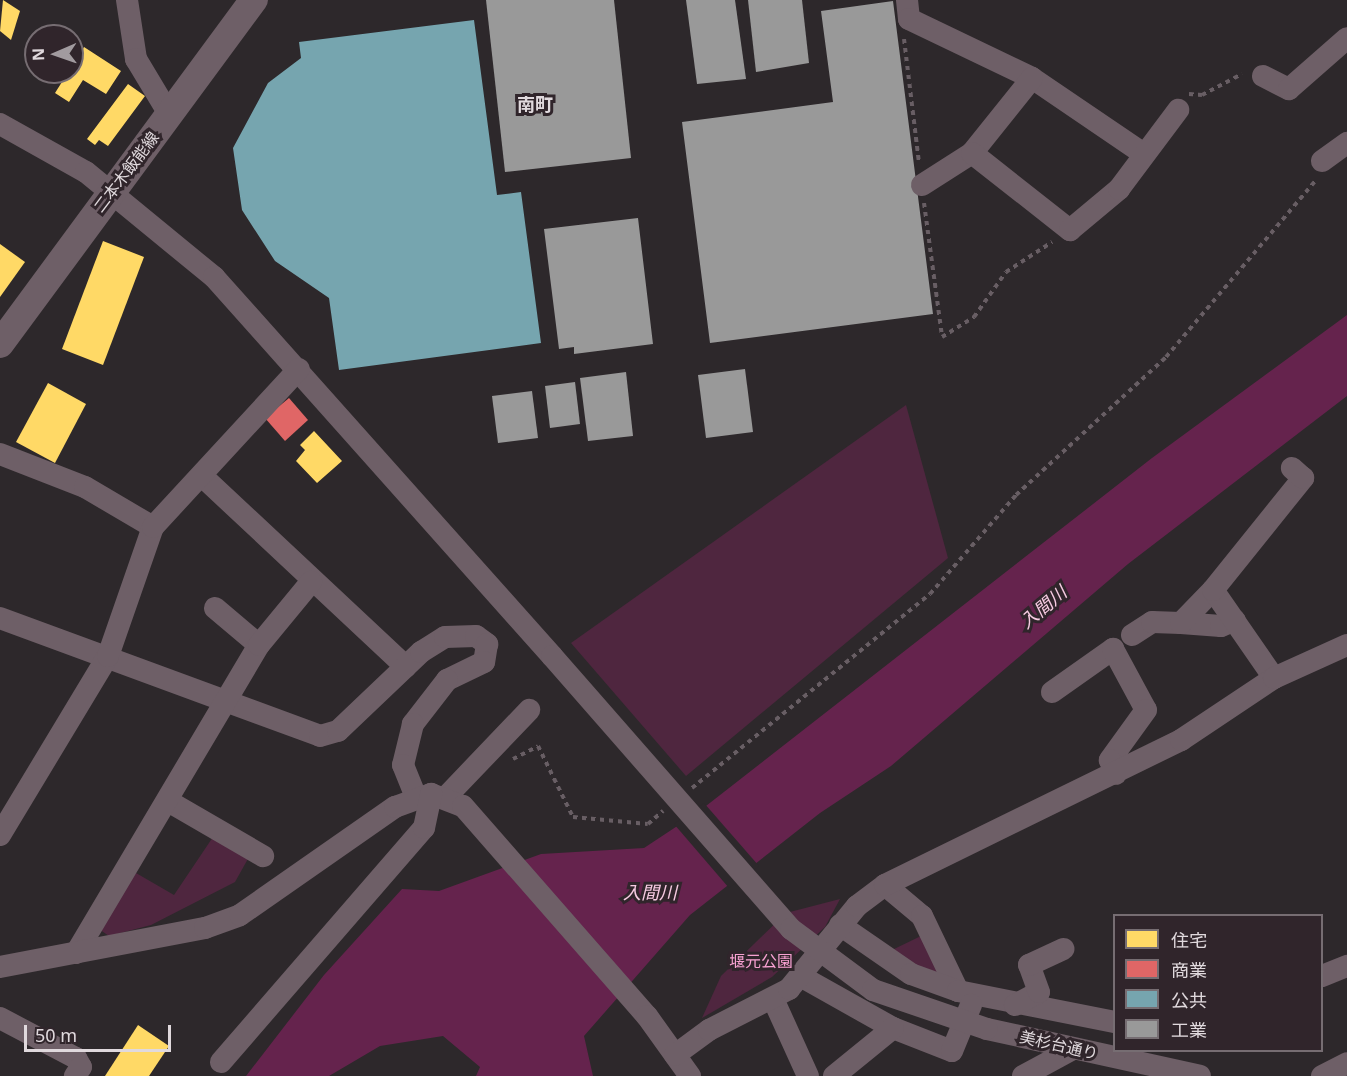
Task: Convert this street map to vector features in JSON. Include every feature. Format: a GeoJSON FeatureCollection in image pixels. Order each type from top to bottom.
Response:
{"type":"FeatureCollection","features":[{"type":"Feature","properties":{"kind":"main road","name":"二本木飯能線"},"geometry":{"type":"LineString","coordinates":[[0,344],[254,0]]}},
{"type":"Feature","properties":{"kind":"street"},"geometry":{"type":"LineString","coordinates":[[127,0],[136,59],[169,114]]}},
{"type":"Feature","properties":{"kind":"street"},"geometry":{"type":"LineString","coordinates":[[908,10],[1032,78],[1144,153]]}},
{"type":"Feature","properties":{"kind":"street"},"geometry":{"type":"LineString","coordinates":[[1263,76],[1288,89],[1343,41]]}},
{"type":"Feature","properties":{"kind":"street"},"geometry":{"type":"LineString","coordinates":[[922,185],[972,153],[1032,78]]}},
{"type":"Feature","properties":{"kind":"street"},"geometry":{"type":"LineString","coordinates":[[972,153],[1070,230],[1119,189],[1178,110]]}},
{"type":"Feature","properties":{"kind":"street","name":"美杉台通り"},"geometry":{"type":"LineString","coordinates":[[0,124],[86,172],[214,277],[299,369],[799,936],[873,990],[987,1029],[1200,1076]]}},
{"type":"Feature","properties":{"kind":"street"},"geometry":{"type":"LineString","coordinates":[[0,138],[80,186],[110,194]]}},
{"type":"Feature","properties":{"kind":"street"},"geometry":{"type":"LineString","coordinates":[[1322,161],[1347,143]]}},
{"type":"Feature","properties":{"kind":"street"},"geometry":{"type":"LineString","coordinates":[[0,835],[108,656],[153,527],[299,369]]}},
{"type":"Feature","properties":{"kind":"street"},"geometry":{"type":"LineString","coordinates":[[0,454],[85,486],[153,527]]}},
{"type":"Feature","properties":{"kind":"street"},"geometry":{"type":"LineString","coordinates":[[1181,623],[1213,590],[1240,548],[1303,478],[1292,468]]}},
{"type":"Feature","properties":{"kind":"street"},"geometry":{"type":"LineString","coordinates":[[202,476],[311,582],[406,667]]}},
{"type":"Feature","properties":{"kind":"street"},"geometry":{"type":"LineString","coordinates":[[76,953],[227,706],[259,645],[311,582]]}},
{"type":"Feature","properties":{"kind":"street"},"geometry":{"type":"LineString","coordinates":[[1213,590],[1274,678]]}},
{"type":"Feature","properties":{"kind":"street"},"geometry":{"type":"LineString","coordinates":[[214,608],[259,645]]}},
{"type":"Feature","properties":{"kind":"street"},"geometry":{"type":"LineString","coordinates":[[0,618],[108,656],[227,706],[320,736],[338,731],[406,667],[445,637],[464,633],[487,644],[484,662],[447,680],[413,724],[403,765],[439,799],[647,1016],[690,1076]]}},
{"type":"Feature","properties":{"kind":"street"},"geometry":{"type":"LineString","coordinates":[[1132,635],[1152,621],[1221,626],[1235,621]]}},
{"type":"Feature","properties":{"kind":"street"},"geometry":{"type":"LineString","coordinates":[[675,1054],[709,1030],[774,1001],[802,977],[840,925],[885,885],[1116,774],[1181,740],[1274,678],[1347,645]]}},
{"type":"Feature","properties":{"kind":"street"},"geometry":{"type":"LineString","coordinates":[[1052,692],[1113,649],[1146,710],[1110,760],[1116,774]]}},
{"type":"Feature","properties":{"kind":"street"},"geometry":{"type":"LineString","coordinates":[[221,1062],[424,828],[439,799],[529,710]]}},
{"type":"Feature","properties":{"kind":"street"},"geometry":{"type":"LineString","coordinates":[[0,967],[205,928],[240,915],[395,807],[439,799]]}},
{"type":"Feature","properties":{"kind":"street"},"geometry":{"type":"LineString","coordinates":[[168,801],[263,856]]}},
{"type":"Feature","properties":{"kind":"street"},"geometry":{"type":"LineString","coordinates":[[802,977],[893,1028],[952,1051],[966,994],[922,916],[885,885]]}},
{"type":"Feature","properties":{"kind":"street"},"geometry":{"type":"LineString","coordinates":[[840,925],[911,974],[966,994],[1015,1005],[1113,1021]]}},
{"type":"Feature","properties":{"kind":"street"},"geometry":{"type":"LineString","coordinates":[[1015,1005],[1039,992],[1029,965],[1063,948]]}},
{"type":"Feature","properties":{"kind":"street"},"geometry":{"type":"LineString","coordinates":[[1323,976],[1347,966]]}},
{"type":"Feature","properties":{"kind":"street"},"geometry":{"type":"LineString","coordinates":[[774,1001],[807,1076]]}},
{"type":"Feature","properties":{"kind":"street"},"geometry":{"type":"LineString","coordinates":[[0,1018],[76,1059],[81,1067],[75,1076]]}},
{"type":"Feature","properties":{"kind":"street"},"geometry":{"type":"LineString","coordinates":[[834,1076],[893,1028]]}},
{"type":"Feature","properties":{"kind":"street"},"geometry":{"type":"LineString","coordinates":[[1023,1076],[1073,1049]]}},
{"type":"Feature","properties":{"kind":"street"},"geometry":{"type":"LineString","coordinates":[[1322,1076],[1347,1063]]}},
{"type":"Feature","properties":{"kind":"path"},"geometry":{"type":"LineString","coordinates":[[908,10],[903,27],[942,337],[974,317],[1006,272],[1070,230]]}},
{"type":"Feature","properties":{"kind":"path"},"geometry":{"type":"LineString","coordinates":[[1178,110],[1190,94],[1202,95],[1252,68],[1263,76]]}},
{"type":"Feature","properties":{"kind":"path"},"geometry":{"type":"LineString","coordinates":[[684,795],[930,594],[1016,495],[1190,331],[1323,172],[1322,161]]}},
{"type":"Feature","properties":{"kind":"path"},"geometry":{"type":"LineString","coordinates":[[502,764],[538,746],[573,817],[648,824],[666,809]]}},
{"type":"Feature","properties":{"kind":"green space"},"geometry":{"type":"Polygon","coordinates":[[[906,405],[948,558],[686,776],[571,643],[906,405]]]}},
{"type":"Feature","properties":{"kind":"green space"},"geometry":{"type":"Polygon","coordinates":[[[213,837],[249,857],[235,882],[151,925],[109,936],[96,927],[136,873],[174,895],[213,837]]]}},
{"type":"Feature","properties":{"kind":"green space","name":"堰元公園"},"geometry":{"type":"Polygon","coordinates":[[[840,899],[825,927],[772,977],[702,1018],[721,976],[786,913],[840,899]]]}},
{"type":"Feature","properties":{"kind":"green space"},"geometry":{"type":"Polygon","coordinates":[[[921,936],[944,980],[890,951],[921,936]]]}},
{"type":"Feature","properties":{"kind":"water","name":"入間川"},"geometry":{"type":"Polygon","coordinates":[[[1347,315],[1347,396],[1128,564],[891,766],[820,813],[690,915],[584,1036],[593,1076],[476,1076],[480,1067],[443,1036],[380,1046],[329,1076],[246,1076],[324,975],[402,889],[439,891],[541,854],[644,848],[697,813],[1152,458],[1347,315]]]}},
{"type":"Feature","properties":{"kind":"pier"},"geometry":{"type":"Polygon","coordinates":[[[704,803],[759,866],[729,888],[674,824],[704,803]]]}},
{"type":"Feature","properties":{"kind":"building: 住宅"},"geometry":{"type":"Polygon","coordinates":[[[3,0],[20,11],[11,40],[0,31],[3,0]]]}},
{"type":"Feature","properties":{"kind":"building: 住宅"},"geometry":{"type":"Polygon","coordinates":[[[84,47],[121,71],[106,94],[84,81],[84,47]]]}},
{"type":"Feature","properties":{"kind":"building: 住宅"},"geometry":{"type":"Polygon","coordinates":[[[61,84],[80,84],[69,102],[55,93],[61,84]]]}},
{"type":"Feature","properties":{"kind":"building: 住宅"},"geometry":{"type":"Polygon","coordinates":[[[128,84],[145,96],[108,146],[99,140],[95,145],[87,139],[128,84]]]}},
{"type":"Feature","properties":{"kind":"building: 住宅"},"geometry":{"type":"Polygon","coordinates":[[[103,241],[144,257],[103,365],[62,349],[103,241]]]}},
{"type":"Feature","properties":{"kind":"building: 住宅"},"geometry":{"type":"Polygon","coordinates":[[[0,244],[25,262],[0,297],[0,244]]]}},
{"type":"Feature","properties":{"kind":"building: 住宅"},"geometry":{"type":"Polygon","coordinates":[[[48,383],[86,404],[55,463],[16,442],[48,383]]]}},
{"type":"Feature","properties":{"kind":"building: 住宅"},"geometry":{"type":"Polygon","coordinates":[[[314,431],[342,461],[317,483],[296,461],[305,450],[300,445],[314,431]]]}},
{"type":"Feature","properties":{"kind":"building: 住宅"},"geometry":{"type":"Polygon","coordinates":[[[138,1025],[169,1046],[149,1076],[105,1076],[138,1025]]]}},
{"type":"Feature","properties":{"kind":"building: 商業"},"geometry":{"type":"Polygon","coordinates":[[[289,398],[308,420],[285,441],[265,418],[289,398]]]}},
{"type":"Feature","properties":{"kind":"building: 公共"},"geometry":{"type":"Polygon","coordinates":[[[474,20],[497,195],[521,192],[541,343],[339,370],[329,298],[275,261],[242,210],[233,148],[268,83],[301,58],[299,42],[474,20]]]}},
{"type":"Feature","properties":{"kind":"building: 工業"},"geometry":{"type":"Polygon","coordinates":[[[486,0],[614,0],[631,158],[505,172],[486,0]]]}},
{"type":"Feature","properties":{"kind":"building: 工業"},"geometry":{"type":"Polygon","coordinates":[[[686,0],[735,0],[746,79],[697,84],[686,0]]]}},
{"type":"Feature","properties":{"kind":"building: 工業"},"geometry":{"type":"Polygon","coordinates":[[[748,0],[802,0],[809,63],[756,72],[748,0]]]}},
{"type":"Feature","properties":{"kind":"building: 工業"},"geometry":{"type":"Polygon","coordinates":[[[893,1],[933,314],[710,343],[682,122],[833,102],[821,11],[893,1]]]}},
{"type":"Feature","properties":{"kind":"building: 工業"},"geometry":{"type":"Polygon","coordinates":[[[638,218],[653,344],[574,354],[574,347],[559,349],[544,229],[638,218]]]}},
{"type":"Feature","properties":{"kind":"building: 工業"},"geometry":{"type":"Polygon","coordinates":[[[745,369],[753,432],[706,438],[698,375],[745,369]]]}},
{"type":"Feature","properties":{"kind":"building: 工業"},"geometry":{"type":"Polygon","coordinates":[[[626,372],[633,436],[588,441],[580,378],[626,372]]]}},
{"type":"Feature","properties":{"kind":"building: 工業"},"geometry":{"type":"Polygon","coordinates":[[[575,382],[580,424],[550,428],[545,386],[575,382]]]}},
{"type":"Feature","properties":{"kind":"building: 工業"},"geometry":{"type":"Polygon","coordinates":[[[532,391],[538,438],[498,443],[492,396],[532,391]]]}},
{"type":"Feature","properties":{"kind":"district","name":"南町"},"geometry":{"type":"Point","coordinates":[535,104]}}]}
